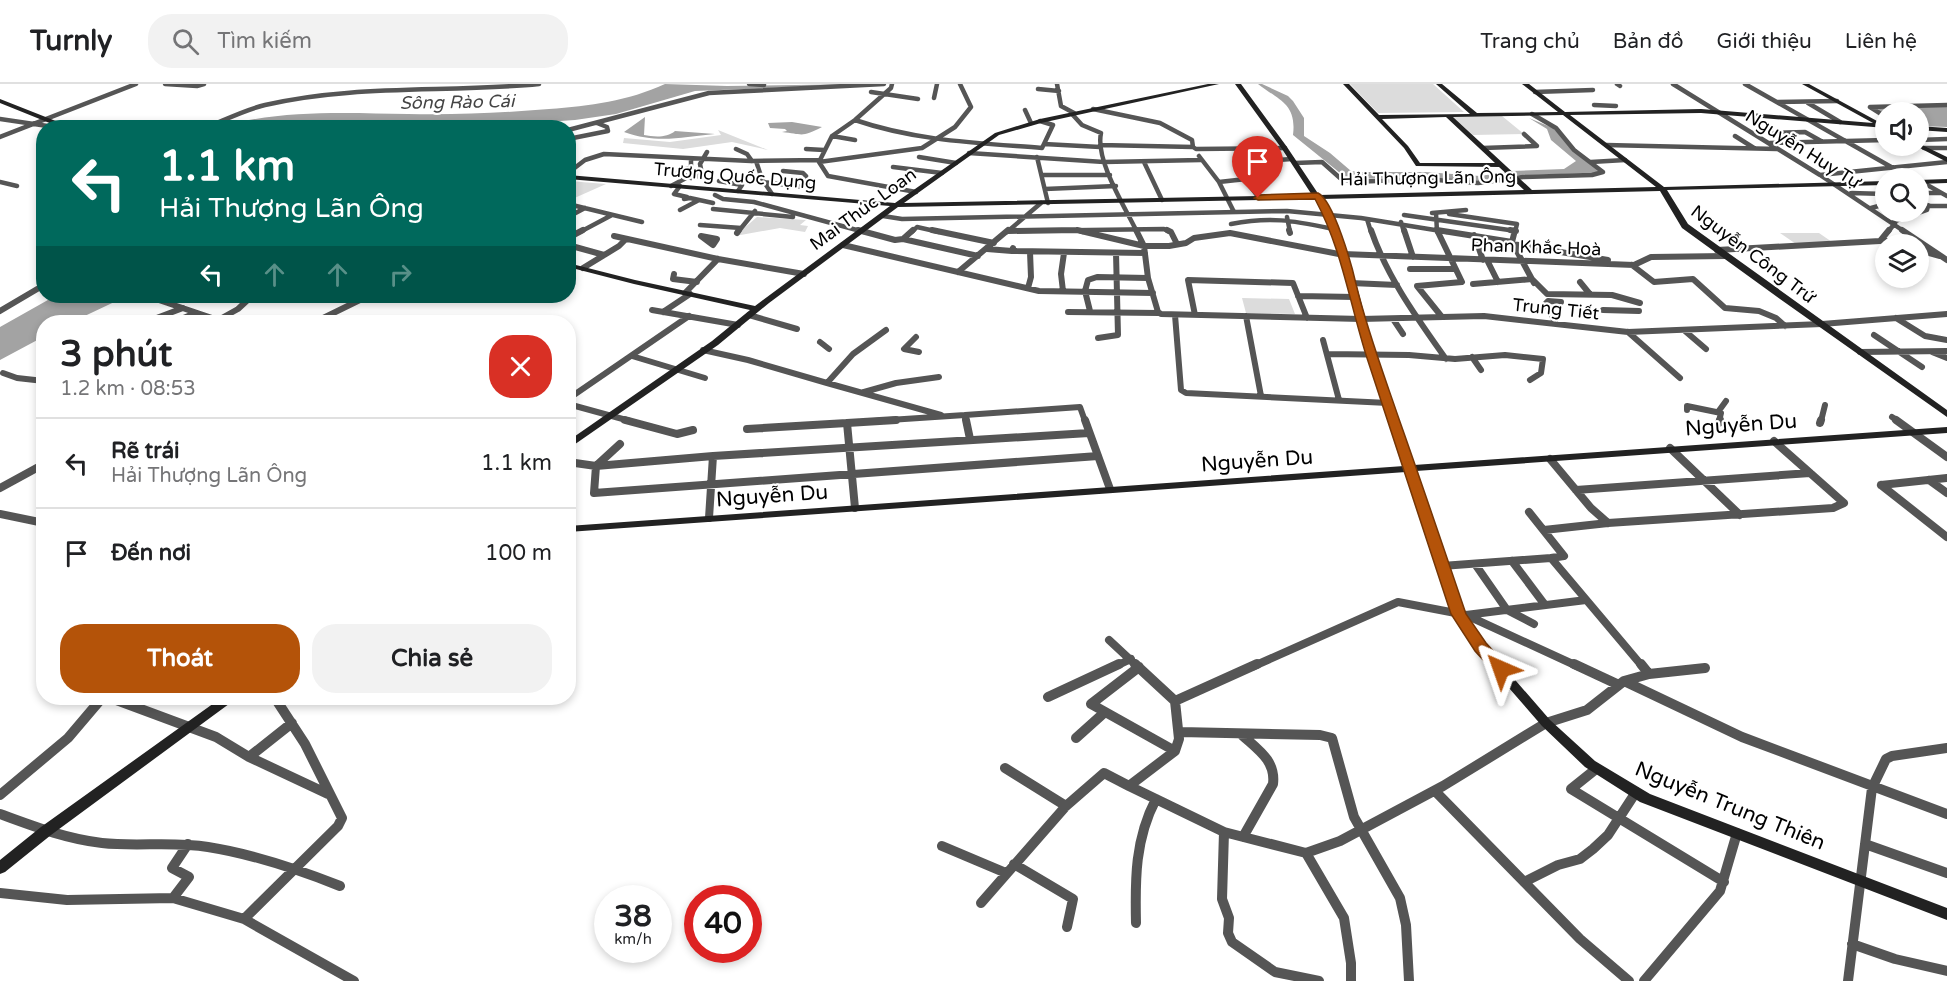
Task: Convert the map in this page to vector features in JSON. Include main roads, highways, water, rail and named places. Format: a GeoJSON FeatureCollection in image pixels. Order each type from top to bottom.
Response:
{"type":"FeatureCollection","features":[{"type":"Feature","properties":{"kind":"water label","name":"Sông Rào Cái"},"geometry":{"type":"Point","coordinates":[457,102]}}]}
